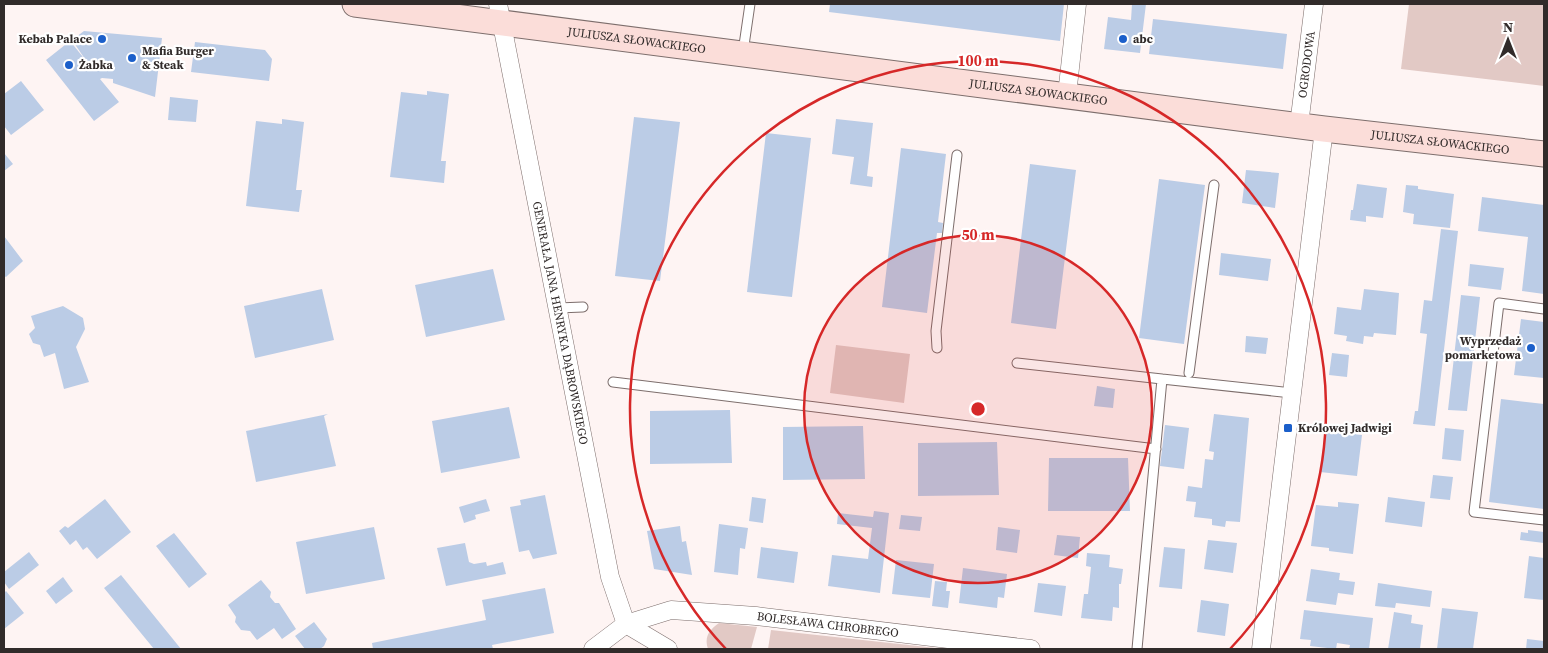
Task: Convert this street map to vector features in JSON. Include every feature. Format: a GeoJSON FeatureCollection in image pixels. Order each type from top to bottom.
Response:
{"type":"FeatureCollection","features":[{"type":"Feature","properties":{"kind":"street","name":"JULIUSZA SŁOWACKIEGO"},"geometry":{"type":"LineString","coordinates":[[355,4],[499,13],[742,54],[1299,126],[1544,154]]}},
{"type":"Feature","properties":{"kind":"street"},"geometry":{"type":"LineString","coordinates":[[1066,95],[1077,4]]}},
{"type":"Feature","properties":{"kind":"street","name":"OGRODOWA"},"geometry":{"type":"LineString","coordinates":[[1299,126],[1314,4]]}},
{"type":"Feature","properties":{"kind":"street","name":"GENERAŁA JANA HENRYKA DĄBROWSKIEGO"},"geometry":{"type":"LineString","coordinates":[[499,13],[610,578],[626,624]]}},
{"type":"Feature","properties":{"kind":"street"},"geometry":{"type":"LineString","coordinates":[[1261,649],[1324,128]]}},
{"type":"Feature","properties":{"kind":"street","name":"BOLESŁAWA CHROBREGO"},"geometry":{"type":"LineString","coordinates":[[593,649],[626,624],[671,610],[756,616],[1031,649]]}},
{"type":"Feature","properties":{"kind":"street"},"geometry":{"type":"LineString","coordinates":[[626,624],[668,649]]}},
{"type":"Feature","properties":{"kind":"lane"},"geometry":{"type":"LineString","coordinates":[[742,54],[750,4]]}},
{"type":"Feature","properties":{"kind":"lane"},"geometry":{"type":"LineString","coordinates":[[937,348],[936,331],[957,155]]}},
{"type":"Feature","properties":{"kind":"lane"},"geometry":{"type":"LineString","coordinates":[[1189,373],[1214,185]]}},
{"type":"Feature","properties":{"kind":"lane"},"geometry":{"type":"LineString","coordinates":[[1544,309],[1499,304],[1474,512],[1544,520]]}},
{"type":"Feature","properties":{"kind":"lane"},"geometry":{"type":"LineString","coordinates":[[558,308],[584,307]]}},
{"type":"Feature","properties":{"kind":"lane"},"geometry":{"type":"LineString","coordinates":[[1017,363],[1292,393]]}},
{"type":"Feature","properties":{"kind":"lane"},"geometry":{"type":"LineString","coordinates":[[1138,649],[1162,379]]}},
{"type":"Feature","properties":{"kind":"lane"},"geometry":{"type":"LineString","coordinates":[[613,382],[1156,449]]}},
{"type":"Feature","properties":{"kind":"shaded area"},"geometry":{"type":"Polygon","coordinates":[[[1409,4],[1544,4],[1544,86],[1401,69],[1409,4]]]}},
{"type":"Feature","properties":{"kind":"shaded area"},"geometry":{"type":"Polygon","coordinates":[[[836,345],[910,354],[904,403],[830,393],[836,345]]]}},
{"type":"Feature","properties":{"kind":"shaded area"},"geometry":{"type":"Polygon","coordinates":[[[719,623],[757,627],[751,649],[708,649],[708,634],[719,623]]]}},
{"type":"Feature","properties":{"kind":"shaded area"},"geometry":{"type":"Polygon","coordinates":[[[771,630],[945,649],[768,649],[771,630]]]}},
{"type":"Feature","properties":{"kind":"building"},"geometry":{"type":"Polygon","coordinates":[[[830,4],[1064,4],[1060,41],[829,12],[830,4]]]}},
{"type":"Feature","properties":{"kind":"building"},"geometry":{"type":"Polygon","coordinates":[[[1132,4],[1146,4],[1140,53],[1104,49],[1108,17],[1131,20],[1132,4]]]}},
{"type":"Feature","properties":{"kind":"building"},"geometry":{"type":"Polygon","coordinates":[[[1153,19],[1287,34],[1283,69],[1149,54],[1153,19]]]}},
{"type":"Feature","properties":{"kind":"building"},"geometry":{"type":"Polygon","coordinates":[[[84,31],[162,38],[155,97],[113,83],[113,79],[102,78],[100,79],[119,102],[94,121],[46,60],[70,41],[87,62],[72,40],[84,31]]]}},
{"type":"Feature","properties":{"kind":"building"},"geometry":{"type":"Polygon","coordinates":[[[195,42],[265,50],[272,59],[269,81],[191,72],[195,42]]]}},
{"type":"Feature","properties":{"kind":"building"},"geometry":{"type":"Polygon","coordinates":[[[21,81],[44,110],[11,135],[4,126],[4,94],[21,81]]]}},
{"type":"Feature","properties":{"kind":"building"},"geometry":{"type":"Polygon","coordinates":[[[427,91],[449,94],[441,161],[446,161],[444,183],[390,177],[401,92],[427,95],[427,91]]]}},
{"type":"Feature","properties":{"kind":"building"},"geometry":{"type":"Polygon","coordinates":[[[170,97],[198,100],[196,122],[168,120],[170,97]]]}},
{"type":"Feature","properties":{"kind":"building"},"geometry":{"type":"Polygon","coordinates":[[[634,117],[680,122],[660,281],[615,276],[634,117]]]}},
{"type":"Feature","properties":{"kind":"building"},"geometry":{"type":"Polygon","coordinates":[[[282,119],[304,122],[296,190],[302,190],[299,212],[246,206],[256,121],[282,124],[282,119]]]}},
{"type":"Feature","properties":{"kind":"building"},"geometry":{"type":"Polygon","coordinates":[[[836,119],[873,123],[867,176],[873,177],[872,187],[850,184],[854,157],[832,154],[836,119]]]}},
{"type":"Feature","properties":{"kind":"building"},"geometry":{"type":"Polygon","coordinates":[[[766,133],[811,138],[792,297],[747,292],[766,133]]]}},
{"type":"Feature","properties":{"kind":"building"},"geometry":{"type":"Polygon","coordinates":[[[901,148],[946,154],[938,222],[943,223],[942,233],[937,233],[927,313],[882,307],[901,148]]]}},
{"type":"Feature","properties":{"kind":"building"},"geometry":{"type":"Polygon","coordinates":[[[4,153],[13,164],[4,171],[4,153]]]}},
{"type":"Feature","properties":{"kind":"building"},"geometry":{"type":"Polygon","coordinates":[[[1030,164],[1076,170],[1056,329],[1011,323],[1030,164]]]}},
{"type":"Feature","properties":{"kind":"building"},"geometry":{"type":"Polygon","coordinates":[[[1246,170],[1279,173],[1275,208],[1242,203],[1246,170]]]}},
{"type":"Feature","properties":{"kind":"building"},"geometry":{"type":"Polygon","coordinates":[[[1159,179],[1205,185],[1184,344],[1139,338],[1159,179]]]}},
{"type":"Feature","properties":{"kind":"building"},"geometry":{"type":"Polygon","coordinates":[[[1357,184],[1387,188],[1383,218],[1366,216],[1366,222],[1350,220],[1357,184]]]}},
{"type":"Feature","properties":{"kind":"building"},"geometry":{"type":"Polygon","coordinates":[[[1406,185],[1418,186],[1418,189],[1454,194],[1450,228],[1413,224],[1414,214],[1403,212],[1406,185]]]}},
{"type":"Feature","properties":{"kind":"building"},"geometry":{"type":"Polygon","coordinates":[[[1482,197],[1544,205],[1544,294],[1522,291],[1528,237],[1478,231],[1482,197]]]}},
{"type":"Feature","properties":{"kind":"building"},"geometry":{"type":"Polygon","coordinates":[[[1441,229],[1458,231],[1435,426],[1413,424],[1415,411],[1418,411],[1427,334],[1420,333],[1424,300],[1432,301],[1441,229]]]}},
{"type":"Feature","properties":{"kind":"building"},"geometry":{"type":"Polygon","coordinates":[[[4,236],[23,261],[6,277],[4,276],[4,236]]]}},
{"type":"Feature","properties":{"kind":"building"},"geometry":{"type":"Polygon","coordinates":[[[1221,253],[1271,259],[1268,281],[1219,275],[1221,253]]]}},
{"type":"Feature","properties":{"kind":"building"},"geometry":{"type":"Polygon","coordinates":[[[1470,264],[1504,268],[1501,290],[1468,286],[1470,264]]]}},
{"type":"Feature","properties":{"kind":"building"},"geometry":{"type":"Polygon","coordinates":[[[493,269],[505,320],[426,337],[415,285],[493,269]]]}},
{"type":"Feature","properties":{"kind":"building"},"geometry":{"type":"Polygon","coordinates":[[[322,289],[334,340],[255,358],[244,306],[322,289]]]}},
{"type":"Feature","properties":{"kind":"building"},"geometry":{"type":"Polygon","coordinates":[[[1364,289],[1399,293],[1396,335],[1374,333],[1373,337],[1364,336],[1363,344],[1346,341],[1347,336],[1334,334],[1337,307],[1361,310],[1364,289]]]}},
{"type":"Feature","properties":{"kind":"building"},"geometry":{"type":"Polygon","coordinates":[[[1461,295],[1480,297],[1467,411],[1448,410],[1461,295]]]}},
{"type":"Feature","properties":{"kind":"building"},"geometry":{"type":"Polygon","coordinates":[[[63,306],[83,318],[85,329],[76,347],[89,382],[64,389],[55,353],[44,357],[40,345],[33,343],[29,334],[35,328],[31,316],[63,306]]]}},
{"type":"Feature","properties":{"kind":"building","name":"Wyprzedaż pomarketowa"},"geometry":{"type":"Polygon","coordinates":[[[1521,319],[1544,322],[1544,378],[1514,375],[1521,319]]]}},
{"type":"Feature","properties":{"kind":"building"},"geometry":{"type":"Polygon","coordinates":[[[1246,336],[1268,338],[1266,354],[1245,352],[1246,336]]]}},
{"type":"Feature","properties":{"kind":"building"},"geometry":{"type":"Polygon","coordinates":[[[1332,353],[1349,355],[1347,377],[1329,375],[1332,353]]]}},
{"type":"Feature","properties":{"kind":"building"},"geometry":{"type":"Polygon","coordinates":[[[1097,386],[1115,389],[1113,408],[1094,406],[1097,386]]]}},
{"type":"Feature","properties":{"kind":"building"},"geometry":{"type":"Polygon","coordinates":[[[1501,399],[1544,404],[1544,509],[1489,502],[1501,399]]]}},
{"type":"Feature","properties":{"kind":"building"},"geometry":{"type":"Polygon","coordinates":[[[509,407],[520,458],[441,473],[432,421],[509,407]]]}},
{"type":"Feature","properties":{"kind":"building"},"geometry":{"type":"Polygon","coordinates":[[[730,410],[732,463],[650,464],[650,411],[730,410]]]}},
{"type":"Feature","properties":{"kind":"building"},"geometry":{"type":"Polygon","coordinates":[[[328,414],[324,416],[336,466],[256,482],[246,431],[328,414]]]}},
{"type":"Feature","properties":{"kind":"building"},"geometry":{"type":"Polygon","coordinates":[[[1214,414],[1249,418],[1240,522],[1226,521],[1225,527],[1212,525],[1212,519],[1194,517],[1196,502],[1186,501],[1188,486],[1202,488],[1205,459],[1213,460],[1214,452],[1209,451],[1214,414]]]}},
{"type":"Feature","properties":{"kind":"building"},"geometry":{"type":"Polygon","coordinates":[[[1165,425],[1189,428],[1184,469],[1160,466],[1165,425]]]}},
{"type":"Feature","properties":{"kind":"building"},"geometry":{"type":"Polygon","coordinates":[[[863,426],[865,479],[783,480],[783,427],[863,426]]]}},
{"type":"Feature","properties":{"kind":"building"},"geometry":{"type":"Polygon","coordinates":[[[1445,428],[1464,430],[1461,461],[1442,459],[1445,428]]]}},
{"type":"Feature","properties":{"kind":"building"},"geometry":{"type":"Polygon","coordinates":[[[1325,430],[1362,435],[1357,476],[1320,472],[1325,430]]]}},
{"type":"Feature","properties":{"kind":"building"},"geometry":{"type":"Polygon","coordinates":[[[997,442],[999,495],[918,496],[918,443],[997,442]]]}},
{"type":"Feature","properties":{"kind":"building"},"geometry":{"type":"Polygon","coordinates":[[[1049,458],[1128,458],[1130,511],[1048,511],[1049,458]]]}},
{"type":"Feature","properties":{"kind":"building"},"geometry":{"type":"Polygon","coordinates":[[[1433,475],[1453,477],[1450,500],[1430,498],[1433,475]]]}},
{"type":"Feature","properties":{"kind":"building"},"geometry":{"type":"Polygon","coordinates":[[[545,495],[557,554],[533,559],[529,550],[519,552],[510,507],[521,505],[520,500],[545,495]]]}},
{"type":"Feature","properties":{"kind":"building"},"geometry":{"type":"Polygon","coordinates":[[[752,497],[766,499],[763,523],[749,521],[752,497]]]}},
{"type":"Feature","properties":{"kind":"building"},"geometry":{"type":"Polygon","coordinates":[[[1388,497],[1425,502],[1422,527],[1385,522],[1388,497]]]}},
{"type":"Feature","properties":{"kind":"building"},"geometry":{"type":"Polygon","coordinates":[[[105,499],[131,532],[97,559],[87,547],[83,550],[76,540],[70,545],[59,531],[65,526],[68,528],[105,499]]]}},
{"type":"Feature","properties":{"kind":"building"},"geometry":{"type":"Polygon","coordinates":[[[486,499],[490,511],[475,515],[476,519],[464,523],[459,507],[486,499]]]}},
{"type":"Feature","properties":{"kind":"building"},"geometry":{"type":"Polygon","coordinates":[[[1338,502],[1359,504],[1353,554],[1329,551],[1329,548],[1311,546],[1316,505],[1338,507],[1338,502]]]}},
{"type":"Feature","properties":{"kind":"building"},"geometry":{"type":"Polygon","coordinates":[[[874,511],[889,513],[880,593],[828,586],[832,555],[868,559],[872,528],[837,524],[838,513],[873,517],[874,511]]]}},
{"type":"Feature","properties":{"kind":"building"},"geometry":{"type":"Polygon","coordinates":[[[901,515],[922,517],[920,531],[899,529],[901,515]]]}},
{"type":"Feature","properties":{"kind":"building"},"geometry":{"type":"Polygon","coordinates":[[[719,524],[748,528],[745,549],[740,548],[738,575],[714,572],[719,524]]]}},
{"type":"Feature","properties":{"kind":"building"},"geometry":{"type":"Polygon","coordinates":[[[680,526],[682,542],[686,541],[692,575],[654,569],[647,531],[680,526]]]}},
{"type":"Feature","properties":{"kind":"building"},"geometry":{"type":"Polygon","coordinates":[[[374,527],[385,579],[306,594],[296,542],[374,527]]]}},
{"type":"Feature","properties":{"kind":"building"},"geometry":{"type":"Polygon","coordinates":[[[998,527],[1020,530],[1017,553],[996,550],[998,527]]]}},
{"type":"Feature","properties":{"kind":"building"},"geometry":{"type":"Polygon","coordinates":[[[1528,530],[1544,532],[1544,543],[1520,540],[1521,532],[1528,533],[1528,530]]]}},
{"type":"Feature","properties":{"kind":"building"},"geometry":{"type":"Polygon","coordinates":[[[174,533],[207,574],[189,588],[156,546],[174,533]]]}},
{"type":"Feature","properties":{"kind":"building"},"geometry":{"type":"Polygon","coordinates":[[[1057,535],[1080,537],[1078,558],[1054,555],[1057,535]]]}},
{"type":"Feature","properties":{"kind":"building"},"geometry":{"type":"Polygon","coordinates":[[[1208,540],[1237,543],[1233,573],[1204,569],[1208,540]]]}},
{"type":"Feature","properties":{"kind":"building"},"geometry":{"type":"Polygon","coordinates":[[[465,543],[469,562],[474,564],[486,562],[487,566],[503,562],[506,574],[446,586],[437,548],[465,543]]]}},
{"type":"Feature","properties":{"kind":"building"},"geometry":{"type":"Polygon","coordinates":[[[761,547],[798,552],[794,583],[757,578],[761,547]]]}},
{"type":"Feature","properties":{"kind":"building"},"geometry":{"type":"Polygon","coordinates":[[[1164,547],[1185,549],[1182,589],[1159,587],[1164,547]]]}},
{"type":"Feature","properties":{"kind":"building"},"geometry":{"type":"Polygon","coordinates":[[[29,552],[39,565],[9,589],[4,582],[4,572],[29,552]]]}},
{"type":"Feature","properties":{"kind":"building"},"geometry":{"type":"Polygon","coordinates":[[[1087,553],[1110,555],[1109,567],[1123,569],[1121,584],[1119,584],[1119,608],[1113,607],[1112,621],[1081,618],[1084,594],[1088,594],[1091,567],[1086,566],[1087,553]]]}},
{"type":"Feature","properties":{"kind":"building"},"geometry":{"type":"Polygon","coordinates":[[[1529,556],[1544,558],[1544,600],[1524,598],[1529,556]]]}},
{"type":"Feature","properties":{"kind":"building"},"geometry":{"type":"Polygon","coordinates":[[[896,560],[934,564],[930,598],[892,594],[896,560]]]}},
{"type":"Feature","properties":{"kind":"building"},"geometry":{"type":"Polygon","coordinates":[[[963,568],[1007,574],[1004,598],[998,597],[997,608],[959,603],[963,568]]]}},
{"type":"Feature","properties":{"kind":"building"},"geometry":{"type":"Polygon","coordinates":[[[1311,569],[1340,573],[1339,580],[1355,582],[1353,595],[1338,593],[1336,605],[1306,601],[1311,569]]]}},
{"type":"Feature","properties":{"kind":"building"},"geometry":{"type":"Polygon","coordinates":[[[121,575],[181,649],[154,649],[104,588],[121,575]]]}},
{"type":"Feature","properties":{"kind":"building"},"geometry":{"type":"Polygon","coordinates":[[[63,577],[73,591],[56,604],[46,591],[63,577]]]}},
{"type":"Feature","properties":{"kind":"building"},"geometry":{"type":"Polygon","coordinates":[[[261,580],[271,592],[270,597],[275,603],[279,603],[296,629],[282,639],[274,628],[257,640],[250,631],[241,630],[235,622],[236,617],[228,605],[261,580]]]}},
{"type":"Feature","properties":{"kind":"building"},"geometry":{"type":"Polygon","coordinates":[[[935,581],[947,582],[946,591],[950,591],[948,608],[932,606],[935,581]]]}},
{"type":"Feature","properties":{"kind":"building"},"geometry":{"type":"Polygon","coordinates":[[[1038,583],[1066,586],[1062,616],[1034,612],[1038,583]]]}},
{"type":"Feature","properties":{"kind":"building"},"geometry":{"type":"Polygon","coordinates":[[[1378,583],[1432,591],[1430,607],[1396,603],[1395,608],[1375,606],[1378,583]]]}},
{"type":"Feature","properties":{"kind":"building"},"geometry":{"type":"Polygon","coordinates":[[[545,588],[554,633],[492,645],[493,649],[373,649],[372,643],[486,620],[482,600],[545,588]]]}},
{"type":"Feature","properties":{"kind":"building"},"geometry":{"type":"Polygon","coordinates":[[[6,591],[24,613],[4,629],[4,593],[6,591]]]}},
{"type":"Feature","properties":{"kind":"building"},"geometry":{"type":"Polygon","coordinates":[[[1201,600],[1229,604],[1225,636],[1197,632],[1201,600]]]}},
{"type":"Feature","properties":{"kind":"building"},"geometry":{"type":"Polygon","coordinates":[[[1442,608],[1478,612],[1473,649],[1437,649],[1442,608]]]}},
{"type":"Feature","properties":{"kind":"building"},"geometry":{"type":"Polygon","coordinates":[[[1304,610],[1373,618],[1369,649],[1349,649],[1350,645],[1337,643],[1336,649],[1310,646],[1311,640],[1300,639],[1304,610]]]}},
{"type":"Feature","properties":{"kind":"building"},"geometry":{"type":"Polygon","coordinates":[[[1394,612],[1412,615],[1411,623],[1423,625],[1420,649],[1388,649],[1394,612]]]}},
{"type":"Feature","properties":{"kind":"building"},"geometry":{"type":"Polygon","coordinates":[[[314,622],[327,639],[324,646],[320,649],[305,649],[295,636],[314,622]]]}},
{"type":"Feature","properties":{"kind":"building"},"geometry":{"type":"Polygon","coordinates":[[[1527,639],[1544,641],[1544,649],[1526,649],[1527,639]]]}},
{"type":"Feature","properties":{"kind":"place","name":"Kebab Palace"},"geometry":{"type":"Point","coordinates":[102,39]}},
{"type":"Feature","properties":{"kind":"place","name":"abc"},"geometry":{"type":"Point","coordinates":[1123,39]}},
{"type":"Feature","properties":{"kind":"place","name":"Mafia Burger & Steak"},"geometry":{"type":"Point","coordinates":[132,58]}},
{"type":"Feature","properties":{"kind":"place","name":"Żabka"},"geometry":{"type":"Point","coordinates":[69,65]}},
{"type":"Feature","properties":{"kind":"place","name":"Wyprzedaż pomarketowa"},"geometry":{"type":"Point","coordinates":[1531,348]}},
{"type":"Feature","properties":{"kind":"place","name":"Królowej Jadwigi"},"geometry":{"type":"Point","coordinates":[1288,428]}}]}
